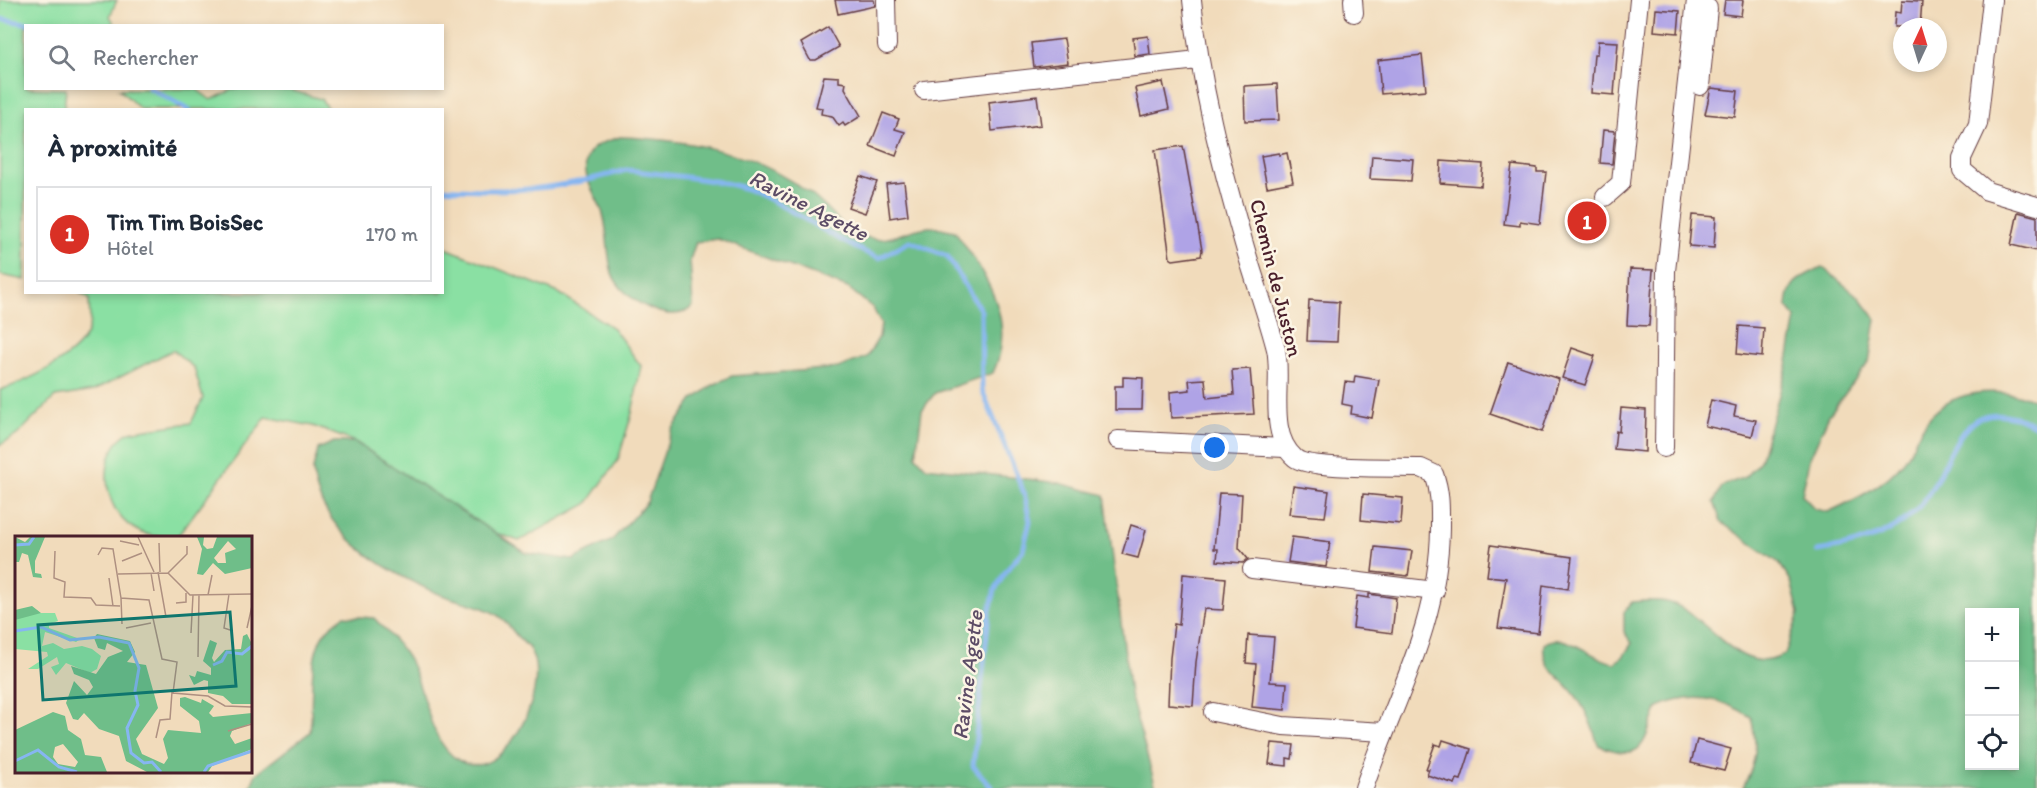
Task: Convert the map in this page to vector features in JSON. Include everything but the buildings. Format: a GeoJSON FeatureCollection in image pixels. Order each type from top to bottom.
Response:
{"type":"FeatureCollection","features":[{"type":"Feature","properties":{"kind":"street"},"geometry":{"type":"LineString","coordinates":[[886,0],[887,45]]}},
{"type":"Feature","properties":{"kind":"street","name":"Chemin de Juston"},"geometry":{"type":"LineString","coordinates":[[1192,0],[1198,60],[1243,241],[1276,351],[1280,429],[1285,448]]}},
{"type":"Feature","properties":{"kind":"street"},"geometry":{"type":"LineString","coordinates":[[1605,197],[1621,183],[1639,0]]}},
{"type":"Feature","properties":{"kind":"street"},"geometry":{"type":"LineString","coordinates":[[1664,448],[1666,271],[1696,0]]}},
{"type":"Feature","properties":{"kind":"street"},"geometry":{"type":"LineString","coordinates":[[1700,86],[1708,0]]}},
{"type":"Feature","properties":{"kind":"street"},"geometry":{"type":"LineString","coordinates":[[1992,0],[1978,124],[1962,158],[1962,170],[1987,191],[2037,206]]}},
{"type":"Feature","properties":{"kind":"street"},"geometry":{"type":"LineString","coordinates":[[924,90],[1198,60]]}},
{"type":"Feature","properties":{"kind":"street"},"geometry":{"type":"LineString","coordinates":[[1118,440],[1285,448],[1297,460],[1317,465],[1420,468],[1434,474],[1440,491],[1440,547],[1435,591],[1420,646],[1384,732],[1364,788]]}},
{"type":"Feature","properties":{"kind":"street"},"geometry":{"type":"LineString","coordinates":[[1252,569],[1435,591]]}},
{"type":"Feature","properties":{"kind":"street"},"geometry":{"type":"LineString","coordinates":[[1213,712],[1283,726],[1384,732]]}},
{"type":"Feature","properties":{"kind":"green space"},"geometry":{"type":"Polygon","coordinates":[[[0,0],[117,0],[110,16],[114,24],[24,24],[24,90],[66,90],[64,108],[24,108],[24,280],[0,275],[0,0]]]}},
{"type":"Feature","properties":{"kind":"green space"},"geometry":{"type":"Polygon","coordinates":[[[120,90],[197,90],[211,100],[232,90],[290,90],[321,99],[327,108],[139,108],[120,90]]]}},
{"type":"Feature","properties":{"kind":"green space"},"geometry":{"type":"Polygon","coordinates":[[[620,137],[695,145],[743,158],[788,179],[817,199],[844,226],[870,238],[886,238],[924,227],[955,231],[977,264],[995,298],[1002,334],[1000,353],[993,373],[935,393],[922,410],[916,456],[926,467],[1059,483],[1105,495],[1130,694],[1156,788],[250,788],[256,774],[310,732],[316,653],[323,635],[344,616],[374,618],[393,638],[415,672],[433,727],[448,751],[458,760],[475,765],[491,760],[506,748],[519,731],[529,710],[534,689],[535,669],[531,652],[504,620],[488,610],[444,596],[397,574],[377,562],[342,531],[328,513],[318,493],[313,471],[318,449],[334,442],[355,442],[526,553],[573,560],[612,540],[647,502],[672,430],[693,400],[713,385],[732,376],[838,368],[867,357],[879,337],[881,324],[873,308],[848,288],[718,239],[696,242],[690,260],[693,306],[684,312],[673,314],[648,308],[625,292],[612,273],[602,210],[590,186],[586,170],[589,154],[595,147],[620,137]]]}},
{"type":"Feature","properties":{"kind":"green space"},"geometry":{"type":"Polygon","coordinates":[[[444,247],[559,293],[613,328],[641,366],[632,413],[618,460],[587,504],[519,541],[490,531],[355,442],[313,426],[266,417],[178,536],[154,536],[133,528],[115,508],[107,481],[108,467],[117,442],[127,433],[191,423],[203,398],[194,368],[173,350],[93,391],[55,397],[17,435],[0,445],[0,390],[38,374],[65,358],[76,348],[89,327],[89,299],[82,294],[444,294],[444,247]]]}},
{"type":"Feature","properties":{"kind":"green space"},"geometry":{"type":"Polygon","coordinates":[[[1822,267],[1859,297],[1876,319],[1869,362],[1829,415],[1809,460],[1802,495],[1815,509],[1828,512],[1879,485],[1897,470],[1932,414],[1945,404],[1973,394],[1989,392],[2037,400],[2037,788],[1743,788],[1755,754],[1755,737],[1751,717],[1717,701],[1683,699],[1658,707],[1644,741],[1639,747],[1625,752],[1613,750],[1598,745],[1584,709],[1545,659],[1544,644],[1552,640],[1561,640],[1614,663],[1623,657],[1632,643],[1624,632],[1624,612],[1632,602],[1653,601],[1674,604],[1740,654],[1755,660],[1769,660],[1785,654],[1799,613],[1791,581],[1779,563],[1721,522],[1714,502],[1722,486],[1745,477],[1760,461],[1787,367],[1796,318],[1787,307],[1788,298],[1793,285],[1802,277],[1822,267]]]}},
{"type":"Feature","properties":{"kind":"waterway","name":"Ravine Agette"},"geometry":{"type":"LineString","coordinates":[[0,19],[31,24]]}},
{"type":"Feature","properties":{"kind":"waterway","name":"Ravine Agette"},"geometry":{"type":"LineString","coordinates":[[153,90],[185,108]]}},
{"type":"Feature","properties":{"kind":"waterway","name":"Ravine Agette"},"geometry":{"type":"LineString","coordinates":[[444,188],[514,190],[556,186],[626,170],[697,178],[729,184],[754,192],[879,258],[910,241],[947,256],[981,311],[982,390],[1024,493],[1030,521],[1023,550],[1006,571],[995,590],[989,614],[973,766],[992,788]]}},
{"type":"Feature","properties":{"kind":"waterway"},"geometry":{"type":"LineString","coordinates":[[1817,551],[1870,539],[1883,534],[1906,519],[1930,492],[1960,435],[1973,422],[1988,415],[2009,415],[2037,426]]}},
{"type":"Feature","properties":{"kind":"place","name":"Tim Tim BoisSec"},"geometry":{"type":"Point","coordinates":[1587,221]}}]}
